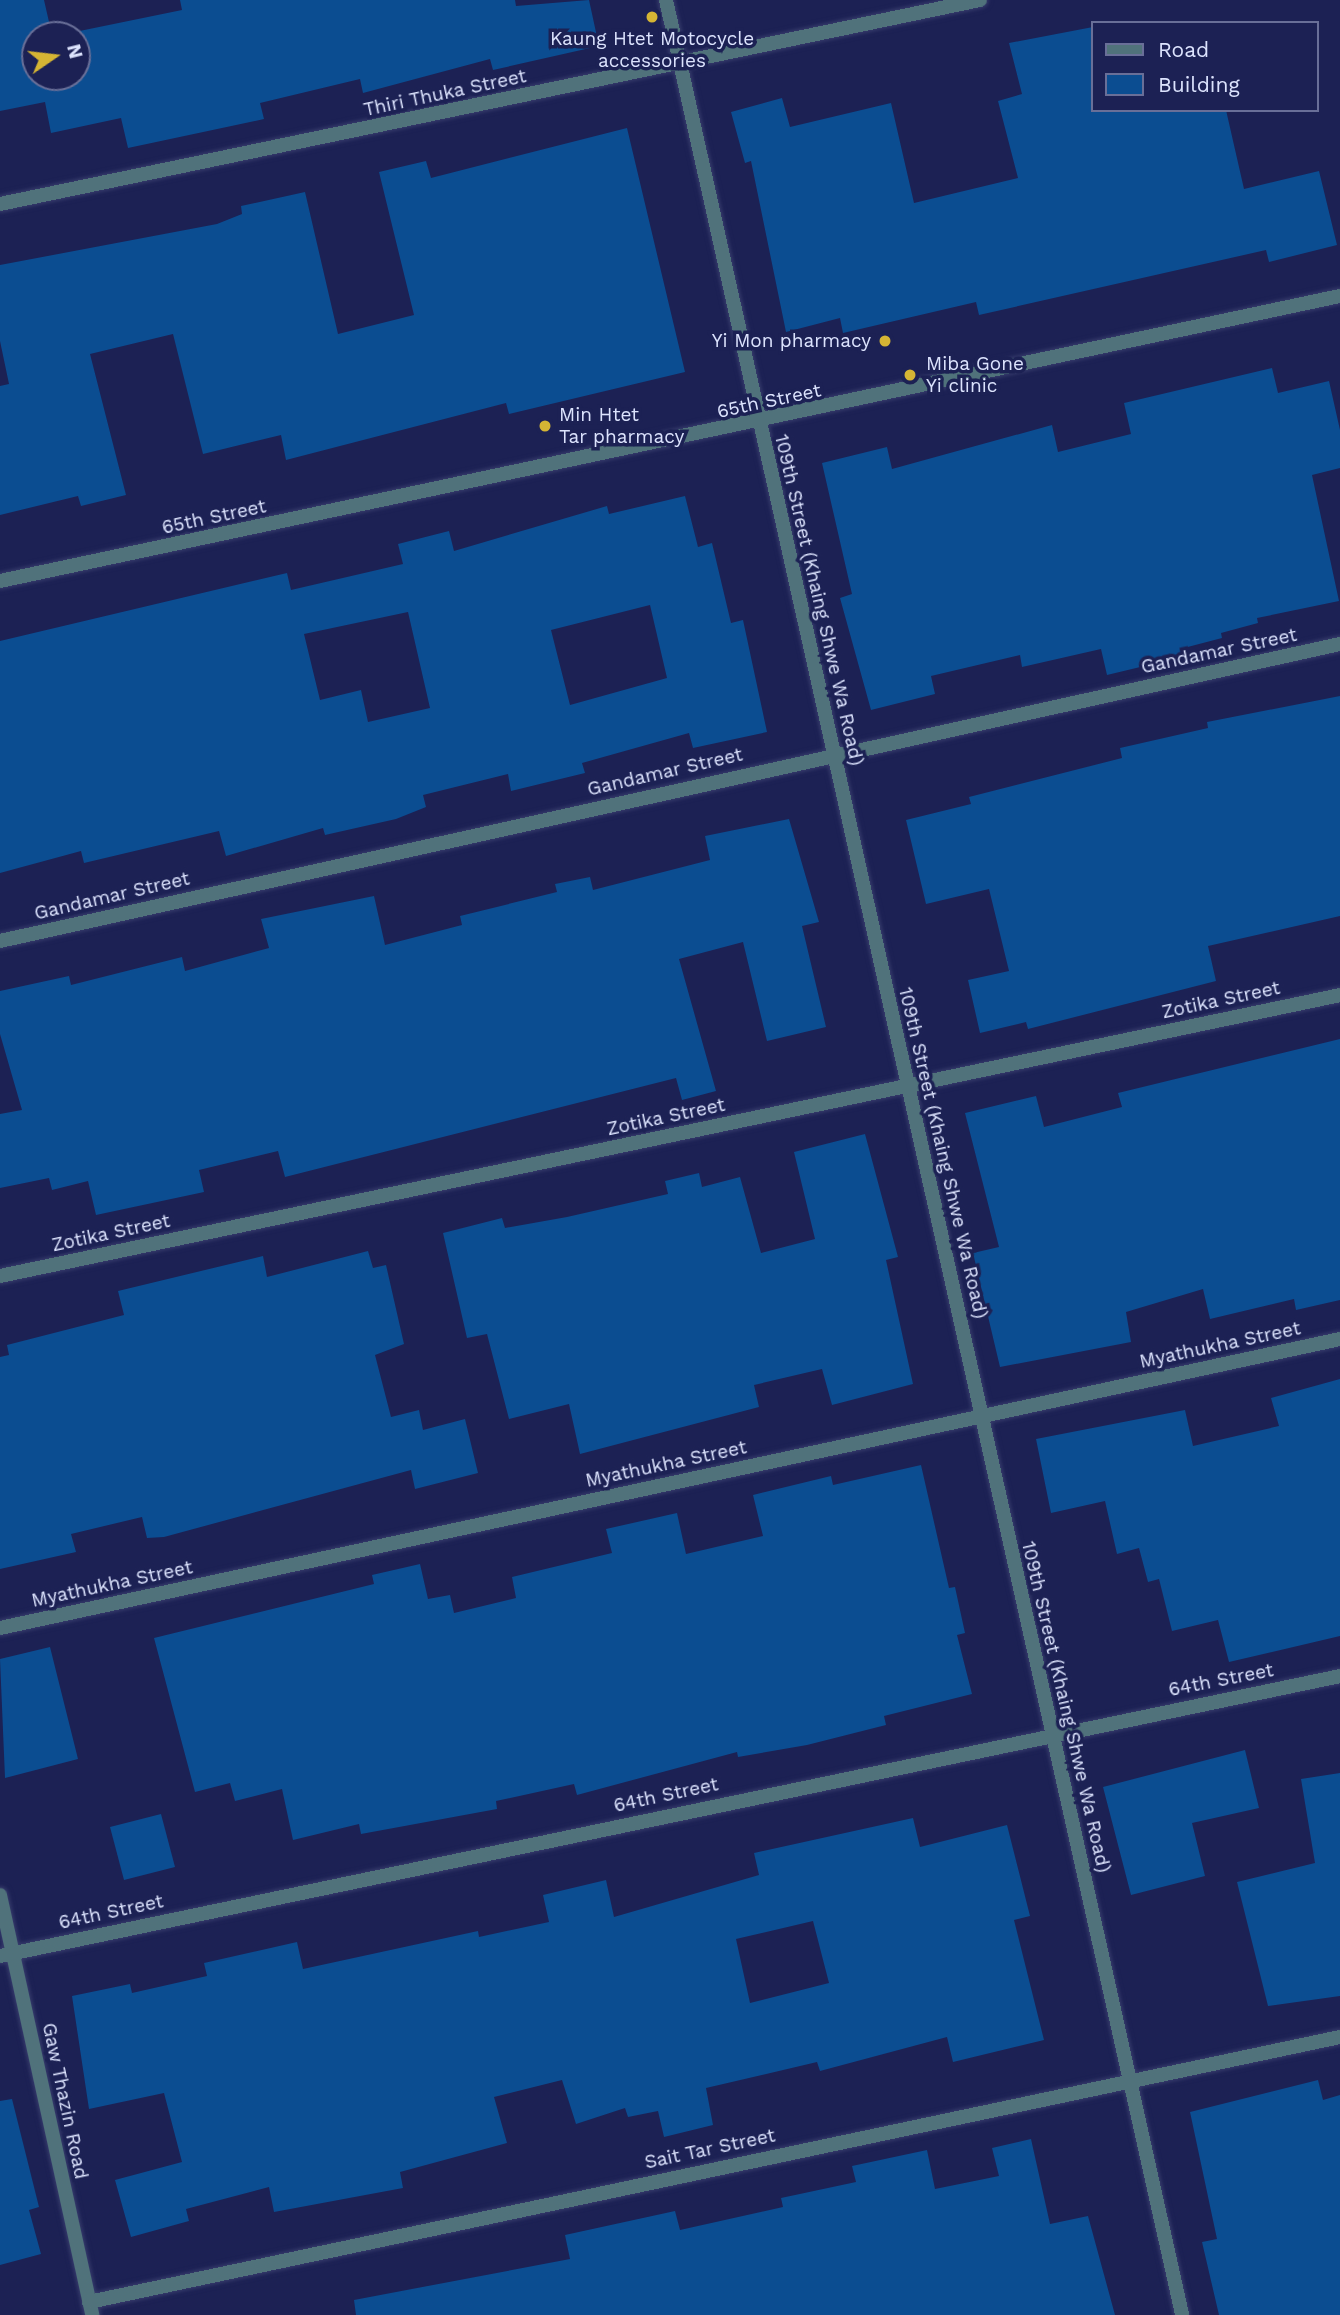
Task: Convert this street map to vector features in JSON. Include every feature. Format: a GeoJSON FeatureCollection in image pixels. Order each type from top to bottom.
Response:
{"type":"FeatureCollection","features":[{"type":"Feature","properties":{"kind":"street","name":"109th Street (Khaing Shwe Wa Road)"},"geometry":{"type":"LineString","coordinates":[[666,0],[1182,2315]]}},
{"type":"Feature","properties":{"kind":"street","name":"Thiri Thuka Street"},"geometry":{"type":"LineString","coordinates":[[0,204],[980,0]]}},
{"type":"Feature","properties":{"kind":"street","name":"65th Street"},"geometry":{"type":"LineString","coordinates":[[0,581],[759,423],[1340,296]]}},
{"type":"Feature","properties":{"kind":"street","name":"Gandamar Street"},"geometry":{"type":"LineString","coordinates":[[0,941],[1340,644]]}},
{"type":"Feature","properties":{"kind":"street","name":"Zotika Street"},"geometry":{"type":"LineString","coordinates":[[0,1276],[1340,995]]}},
{"type":"Feature","properties":{"kind":"street","name":"Myathukha Street"},"geometry":{"type":"LineString","coordinates":[[0,1628],[1340,1339]]}},
{"type":"Feature","properties":{"kind":"street","name":"64th Street"},"geometry":{"type":"LineString","coordinates":[[6,1954],[1052,1733],[1340,1676]]}},
{"type":"Feature","properties":{"kind":"street","name":"Gaw Thazin Road"},"geometry":{"type":"LineString","coordinates":[[0,1895],[6,1954],[90,2309]]}},
{"type":"Feature","properties":{"kind":"street","name":"Sait Tar Street"},"geometry":{"type":"LineString","coordinates":[[90,2309],[1129,2079],[1340,2037]]}},
{"type":"Feature","properties":{"kind":"building"},"geometry":{"type":"Polygon","coordinates":[[[0,0],[44,0],[49,21],[21,21],[21,91],[91,91],[91,29],[182,10],[180,0],[515,0],[516,6],[589,0],[599,46],[493,70],[490,59],[363,93],[360,79],[260,103],[264,119],[128,148],[121,118],[51,133],[45,102],[0,111],[0,0]]]}},
{"type":"Feature","properties":{"kind":"building"},"geometry":{"type":"Polygon","coordinates":[[[1092,27],[1092,112],[1226,112],[1244,189],[1319,171],[1337,245],[1269,262],[1266,250],[979,315],[976,302],[843,333],[840,318],[786,332],[751,161],[745,163],[731,112],[782,98],[790,127],[891,103],[914,203],[1018,178],[998,101],[1022,94],[1009,43],[1092,27]]]}},
{"type":"Feature","properties":{"kind":"building"},"geometry":{"type":"Polygon","coordinates":[[[627,128],[685,372],[509,414],[506,403],[286,460],[281,435],[203,454],[173,334],[90,354],[126,495],[81,506],[78,496],[0,515],[0,386],[9,384],[0,341],[0,265],[217,224],[242,214],[241,206],[305,192],[338,334],[414,315],[379,172],[426,161],[431,178],[627,128]]]}},
{"type":"Feature","properties":{"kind":"building"},"geometry":{"type":"Polygon","coordinates":[[[1272,368],[1278,393],[1329,381],[1340,430],[1340,468],[1312,475],[1339,601],[1257,618],[1258,623],[1221,633],[1222,638],[1180,649],[1182,657],[1107,675],[1101,649],[1022,667],[1020,655],[931,676],[935,694],[871,710],[840,598],[852,594],[822,463],[887,447],[892,469],[1052,425],[1058,452],[1131,434],[1124,403],[1272,368]]]}},
{"type":"Feature","properties":{"kind":"building"},"geometry":{"type":"Polygon","coordinates":[[[685,496],[698,547],[712,543],[731,623],[743,620],[767,732],[693,748],[689,733],[582,763],[585,773],[511,791],[508,774],[423,795],[426,807],[396,819],[325,835],[323,828],[226,856],[219,831],[84,863],[81,851],[0,873],[0,641],[287,573],[291,590],[403,564],[398,544],[449,531],[454,551],[607,506],[609,514],[685,496]],[[650,605],[551,630],[570,705],[667,678],[650,605]],[[408,612],[304,634],[320,700],[361,690],[368,722],[430,708],[408,612]]]}},
{"type":"Feature","properties":{"kind":"building"},"geometry":{"type":"Polygon","coordinates":[[[1340,696],[1340,916],[1208,946],[1216,981],[1028,1029],[1026,1022],[980,1033],[968,980],[1009,971],[989,889],[926,904],[906,820],[971,804],[969,797],[1122,758],[1120,748],[1208,728],[1207,722],[1340,696]]]}},
{"type":"Feature","properties":{"kind":"building"},"geometry":{"type":"Polygon","coordinates":[[[789,819],[819,922],[802,926],[826,1027],[767,1041],[743,942],[679,959],[716,1091],[682,1100],[676,1078],[285,1177],[278,1151],[199,1170],[204,1192],[96,1215],[88,1181],[52,1190],[49,1178],[0,1188],[0,1114],[22,1110],[0,1034],[0,991],[69,976],[71,985],[182,957],[185,971],[269,948],[261,919],[374,896],[385,945],[462,925],[460,916],[557,892],[555,884],[590,877],[593,890],[710,860],[705,836],[789,819]]]}},
{"type":"Feature","properties":{"kind":"building"},"geometry":{"type":"Polygon","coordinates":[[[1340,1039],[1340,1300],[1296,1310],[1294,1299],[1210,1319],[1203,1289],[1126,1312],[1131,1342],[1000,1367],[973,1253],[999,1247],[965,1113],[1036,1096],[1044,1127],[1122,1107],[1118,1093],[1340,1039]]]}},
{"type":"Feature","properties":{"kind":"building"},"geometry":{"type":"Polygon","coordinates":[[[865,1134],[898,1257],[886,1260],[913,1384],[832,1405],[822,1369],[754,1385],[759,1407],[580,1454],[569,1404],[509,1419],[487,1334],[467,1338],[443,1233],[502,1218],[505,1228],[668,1194],[665,1181],[699,1173],[702,1187],[740,1177],[761,1253],[815,1239],[794,1152],[865,1134]]]}},
{"type":"Feature","properties":{"kind":"building"},"geometry":{"type":"Polygon","coordinates":[[[368,1251],[373,1268],[386,1265],[404,1344],[375,1355],[391,1417],[419,1410],[423,1430],[465,1419],[478,1473],[415,1489],[411,1470],[164,1537],[147,1538],[142,1517],[71,1534],[76,1552],[0,1569],[0,1357],[9,1355],[7,1345],[124,1315],[118,1291],[263,1256],[267,1277],[368,1251]]]}},
{"type":"Feature","properties":{"kind":"building"},"geometry":{"type":"Polygon","coordinates":[[[1340,1379],[1340,1636],[1229,1662],[1218,1620],[1172,1631],[1159,1579],[1148,1582],[1139,1548],[1117,1554],[1105,1501],[1051,1513],[1036,1439],[1185,1410],[1193,1446],[1279,1426],[1271,1398],[1340,1379]]]}},
{"type":"Feature","properties":{"kind":"building"},"geometry":{"type":"Polygon","coordinates":[[[921,1465],[949,1588],[955,1587],[965,1633],[957,1635],[972,1694],[884,1716],[886,1725],[807,1745],[738,1757],[737,1752],[577,1795],[574,1784],[496,1801],[497,1809],[361,1834],[359,1824],[293,1840],[282,1789],[235,1801],[230,1783],[195,1792],[154,1638],[374,1584],[372,1575],[420,1564],[428,1599],[450,1595],[454,1613],[516,1598],[512,1577],[612,1553],[606,1529],[677,1513],[686,1554],[763,1536],[753,1495],[831,1476],[833,1485],[921,1465]]]}},
{"type":"Feature","properties":{"kind":"building"},"geometry":{"type":"Polygon","coordinates":[[[50,1647],[78,1759],[5,1778],[0,1659],[50,1647]]]}},
{"type":"Feature","properties":{"kind":"building"},"geometry":{"type":"Polygon","coordinates":[[[1245,1750],[1259,1808],[1192,1823],[1205,1876],[1131,1895],[1103,1787],[1245,1750]]]}},
{"type":"Feature","properties":{"kind":"building"},"geometry":{"type":"Polygon","coordinates":[[[1340,1773],[1340,1996],[1268,2006],[1237,1882],[1315,1863],[1301,1779],[1340,1773]]]}},
{"type":"Feature","properties":{"kind":"building"},"geometry":{"type":"Polygon","coordinates":[[[161,1814],[175,1867],[124,1880],[110,1827],[161,1814]]]}},
{"type":"Feature","properties":{"kind":"building"},"geometry":{"type":"Polygon","coordinates":[[[913,1818],[920,1847],[1007,1825],[1030,1916],[1014,1920],[1044,2040],[953,2062],[947,2037],[820,2071],[817,2062],[706,2088],[713,2125],[664,2137],[658,2111],[628,2117],[625,2108],[576,2124],[562,2080],[494,2097],[507,2143],[400,2172],[403,2188],[274,2212],[269,2187],[186,2209],[189,2221],[131,2237],[115,2180],[182,2162],[164,2093],[89,2109],[72,1996],[130,1984],[132,1993],[207,1976],[204,1963],[297,1942],[303,1969],[478,1931],[479,1937],[549,1922],[543,1895],[606,1880],[614,1917],[759,1875],[754,1853],[913,1818]],[[813,1921],[736,1939],[750,2003],[829,1983],[813,1921]]]}},
{"type":"Feature","properties":{"kind":"building"},"geometry":{"type":"Polygon","coordinates":[[[1318,2080],[1323,2100],[1340,2095],[1340,2315],[1219,2315],[1202,2242],[1217,2239],[1190,2112],[1318,2080]]]}},
{"type":"Feature","properties":{"kind":"building"},"geometry":{"type":"Polygon","coordinates":[[[12,2099],[39,2207],[29,2210],[41,2254],[0,2265],[0,2101],[12,2099]]]}},
{"type":"Feature","properties":{"kind":"building"},"geometry":{"type":"Polygon","coordinates":[[[1031,2139],[1050,2224],[1088,2216],[1115,2315],[356,2315],[354,2300],[570,2259],[565,2235],[675,2211],[680,2230],[783,2207],[781,2198],[856,2182],[852,2166],[927,2150],[935,2189],[999,2176],[992,2148],[1031,2139]]]}},
{"type":"Feature","properties":{"kind":"place","name":"Kaung Htet Motocycle accessories"},"geometry":{"type":"Point","coordinates":[652,17]}},
{"type":"Feature","properties":{"kind":"place","name":"Yi Mon pharmacy"},"geometry":{"type":"Point","coordinates":[885,341]}},
{"type":"Feature","properties":{"kind":"place","name":"Miba Gone Yi clinic"},"geometry":{"type":"Point","coordinates":[910,375]}},
{"type":"Feature","properties":{"kind":"place","name":"Min Htet Tar pharmacy"},"geometry":{"type":"Point","coordinates":[545,426]}}]}
